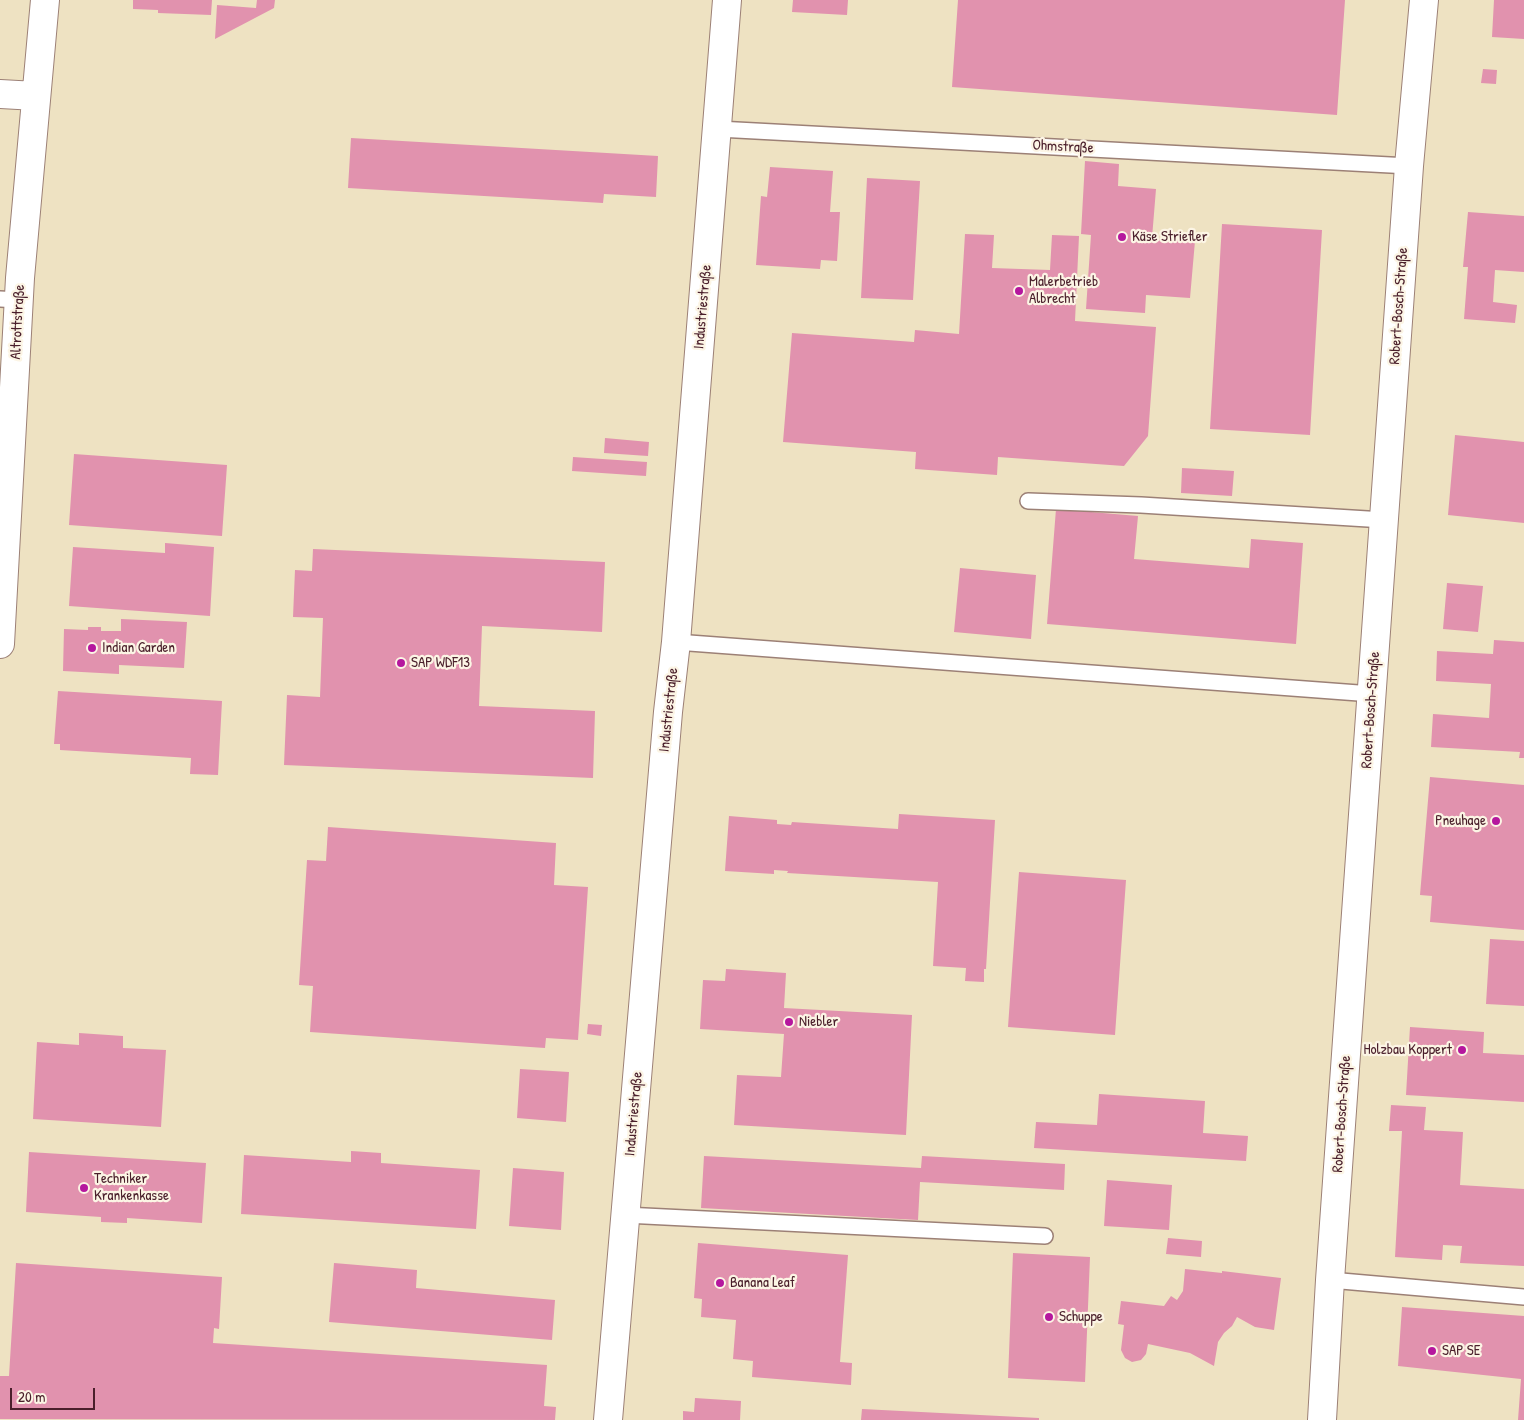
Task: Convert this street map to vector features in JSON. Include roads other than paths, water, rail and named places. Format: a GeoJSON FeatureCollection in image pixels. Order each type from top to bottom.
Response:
{"type":"FeatureCollection","features":[{"type":"Feature","properties":{"kind":"street","name":"Altrottstraße"},"geometry":{"type":"LineString","coordinates":[[0,644],[9,300],[36,96],[45,0]]}},
{"type":"Feature","properties":{"kind":"street","name":"Industriestraße"},"geometry":{"type":"LineString","coordinates":[[608,1420],[667,722],[676,642],[727,0]]}},
{"type":"Feature","properties":{"kind":"street","name":"Robert-Bosch-Straße"},"geometry":{"type":"LineString","coordinates":[[1322,1420],[1330,1280],[1409,166],[1424,0]]}},
{"type":"Feature","properties":{"kind":"street"},"geometry":{"type":"LineString","coordinates":[[0,94],[36,96]]}},
{"type":"Feature","properties":{"kind":"lane","name":"Ohmstraße"},"geometry":{"type":"LineString","coordinates":[[718,129],[1409,166]]}},
{"type":"Feature","properties":{"kind":"lane"},"geometry":{"type":"LineString","coordinates":[[1028,501],[1141,505],[1384,520]]}},
{"type":"Feature","properties":{"kind":"lane"},"geometry":{"type":"LineString","coordinates":[[676,642],[1372,694]]}},
{"type":"Feature","properties":{"kind":"lane"},"geometry":{"type":"LineString","coordinates":[[626,1214],[1045,1236]]}},
{"type":"Feature","properties":{"kind":"lane"},"geometry":{"type":"LineString","coordinates":[[1330,1280],[1524,1297]]}},
{"type":"Feature","properties":{"kind":"place","name":"Käse Striefler"},"geometry":{"type":"Point","coordinates":[1122,237]}},
{"type":"Feature","properties":{"kind":"place","name":"Malerbetrieb Albrecht"},"geometry":{"type":"Point","coordinates":[1019,291]}},
{"type":"Feature","properties":{"kind":"place","name":"Indian Garden"},"geometry":{"type":"Point","coordinates":[92,648]}},
{"type":"Feature","properties":{"kind":"place","name":"SAP WDF13"},"geometry":{"type":"Point","coordinates":[401,663]}},
{"type":"Feature","properties":{"kind":"place","name":"Pneuhage"},"geometry":{"type":"Point","coordinates":[1496,821]}},
{"type":"Feature","properties":{"kind":"place","name":"Niebler"},"geometry":{"type":"Point","coordinates":[789,1022]}},
{"type":"Feature","properties":{"kind":"place","name":"Holzbau Koppert"},"geometry":{"type":"Point","coordinates":[1462,1050]}},
{"type":"Feature","properties":{"kind":"place","name":"Techniker Krankenkasse"},"geometry":{"type":"Point","coordinates":[84,1188]}},
{"type":"Feature","properties":{"kind":"place","name":"Banana Leaf"},"geometry":{"type":"Point","coordinates":[720,1283]}},
{"type":"Feature","properties":{"kind":"place","name":"Schuppe"},"geometry":{"type":"Point","coordinates":[1049,1317]}},
{"type":"Feature","properties":{"kind":"place","name":"SAP SE"},"geometry":{"type":"Point","coordinates":[1432,1351]}}]}
